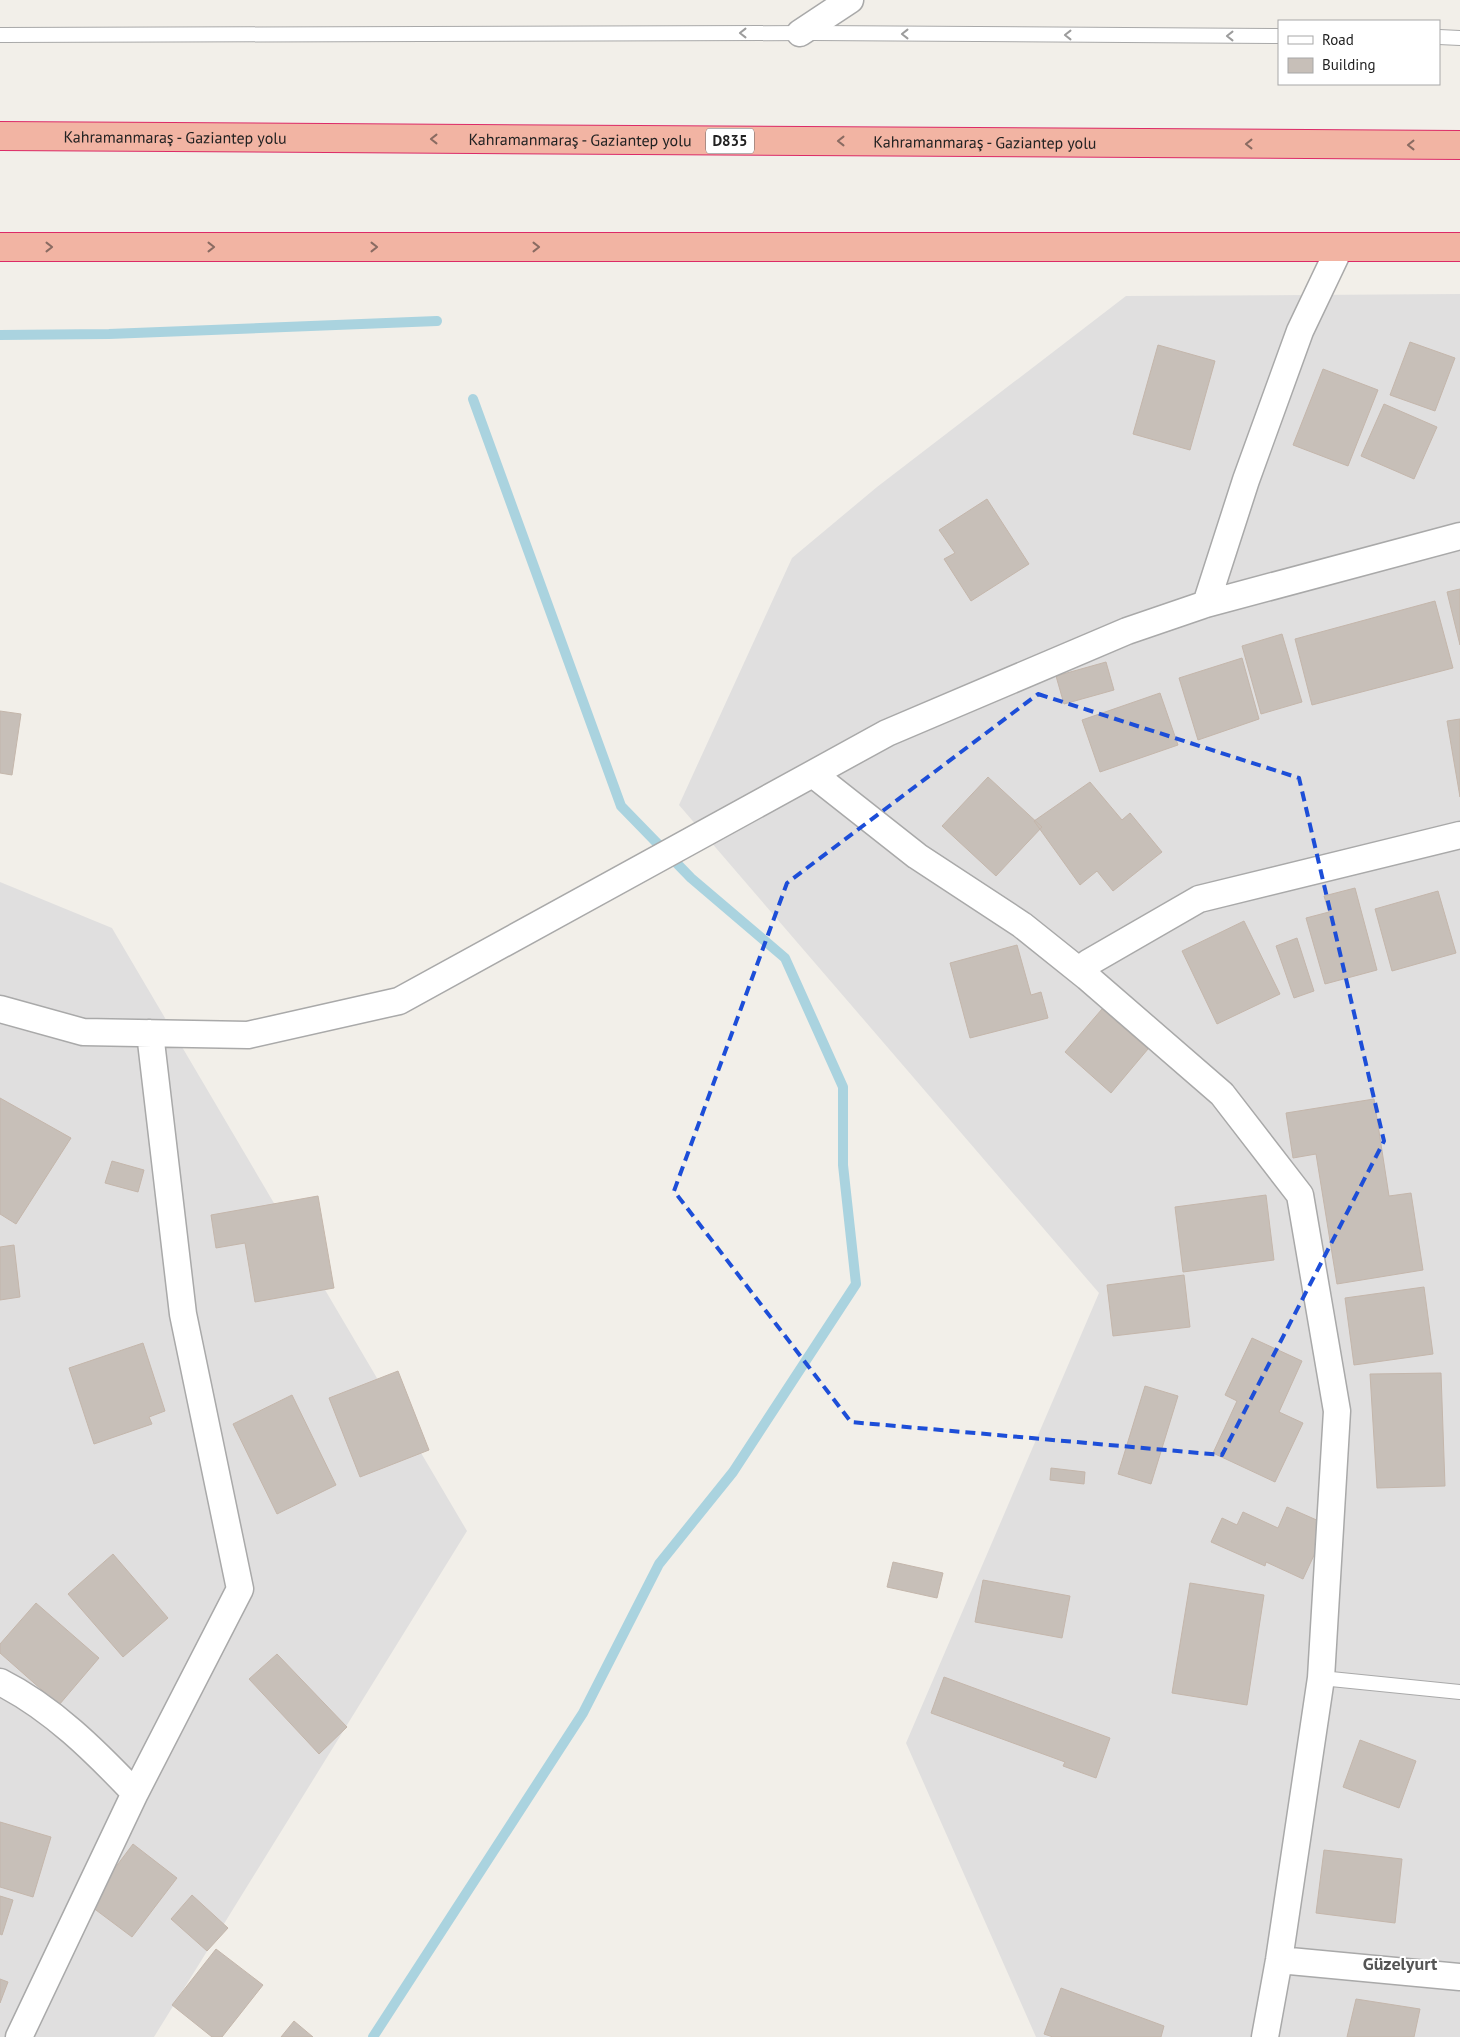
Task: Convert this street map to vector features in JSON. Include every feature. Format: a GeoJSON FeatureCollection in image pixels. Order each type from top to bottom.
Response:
{"type":"FeatureCollection","features":[{"type":"Feature","properties":{"kind":"highway","name":"Kahramanmaraş - Gaziantep yolu"},"geometry":{"type":"LineString","coordinates":[[0,136],[1460,145]]}},
{"type":"Feature","properties":{"kind":"highway"},"geometry":{"type":"LineString","coordinates":[[0,247],[1460,247]]}},
{"type":"Feature","properties":{"kind":"street"},"geometry":{"type":"LineString","coordinates":[[800,33],[850,0]]}},
{"type":"Feature","properties":{"kind":"street"},"geometry":{"type":"LineString","coordinates":[[1206,604],[1246,480],[1300,331],[1340,247]]}},
{"type":"Feature","properties":{"kind":"street"},"geometry":{"type":"LineString","coordinates":[[0,1009],[83,1032],[248,1035],[399,1001],[896,729],[1127,631],[1206,604],[1460,536]]}},
{"type":"Feature","properties":{"kind":"street"},"geometry":{"type":"LineString","coordinates":[[813,774],[917,856],[1022,925],[1087,977],[1222,1094],[1300,1195],[1337,1411],[1321,1678],[1265,2037]]}},
{"type":"Feature","properties":{"kind":"street"},"geometry":{"type":"LineString","coordinates":[[1087,977],[1088,964],[1199,899],[1460,835]]}},
{"type":"Feature","properties":{"kind":"street"},"geometry":{"type":"LineString","coordinates":[[19,2037],[135,1793],[240,1589],[183,1314],[150,1033]]}},
{"type":"Feature","properties":{"kind":"street"},"geometry":{"type":"LineString","coordinates":[[0,1682],[25,1694],[93,1749],[135,1793]]}},
{"type":"Feature","properties":{"kind":"street"},"geometry":{"type":"LineString","coordinates":[[1278,1960],[1460,1977]]}},
{"type":"Feature","properties":{"kind":"lane"},"geometry":{"type":"LineString","coordinates":[[0,35],[800,33],[1278,36]]}},
{"type":"Feature","properties":{"kind":"lane"},"geometry":{"type":"LineString","coordinates":[[1440,37],[1460,38]]}},
{"type":"Feature","properties":{"kind":"lane"},"geometry":{"type":"LineString","coordinates":[[1321,1678],[1460,1692]]}},
{"type":"Feature","properties":{"kind":"highlighted area"},"geometry":{"type":"Polygon","coordinates":[[[1038,694],[1299,778],[1384,1141],[1222,1455],[851,1422],[674,1191],[787,883],[1038,694]]]}},
{"type":"Feature","properties":{"kind":"shaded area"},"geometry":{"type":"Polygon","coordinates":[[[1460,294],[1460,2037],[1036,2037],[906,1743],[1099,1293],[679,805],[792,558],[877,487],[1126,296],[1460,294]]]}},
{"type":"Feature","properties":{"kind":"shaded area"},"geometry":{"type":"Polygon","coordinates":[[[0,882],[112,928],[467,1531],[154,2037],[0,2037],[0,882]]]}},
{"type":"Feature","properties":{"kind":"building"},"geometry":{"type":"Polygon","coordinates":[[[1410,342],[1455,358],[1435,411],[1390,395],[1410,342]]]}},
{"type":"Feature","properties":{"kind":"building"},"geometry":{"type":"Polygon","coordinates":[[[1158,345],[1215,361],[1190,450],[1133,434],[1158,345]]]}},
{"type":"Feature","properties":{"kind":"building"},"geometry":{"type":"Polygon","coordinates":[[[1323,369],[1378,390],[1348,466],[1293,445],[1323,369]]]}},
{"type":"Feature","properties":{"kind":"building"},"geometry":{"type":"Polygon","coordinates":[[[1384,404],[1437,427],[1414,479],[1361,456],[1384,404]]]}},
{"type":"Feature","properties":{"kind":"building"},"geometry":{"type":"Polygon","coordinates":[[[987,499],[1029,564],[971,601],[944,559],[955,553],[939,530],[987,499]]]}},
{"type":"Feature","properties":{"kind":"building"},"geometry":{"type":"Polygon","coordinates":[[[1460,589],[1460,645],[1447,592],[1460,589]]]}},
{"type":"Feature","properties":{"kind":"building"},"geometry":{"type":"Polygon","coordinates":[[[1435,601],[1453,668],[1312,705],[1295,639],[1435,601]]]}},
{"type":"Feature","properties":{"kind":"building"},"geometry":{"type":"Polygon","coordinates":[[[1282,634],[1302,702],[1261,714],[1242,646],[1282,634]]]}},
{"type":"Feature","properties":{"kind":"building"},"geometry":{"type":"Polygon","coordinates":[[[1242,658],[1259,719],[1198,740],[1179,678],[1242,658]]]}},
{"type":"Feature","properties":{"kind":"building"},"geometry":{"type":"Polygon","coordinates":[[[1106,662],[1114,690],[1064,704],[1056,676],[1106,662]]]}},
{"type":"Feature","properties":{"kind":"building"},"geometry":{"type":"Polygon","coordinates":[[[1160,693],[1178,745],[1100,772],[1082,720],[1160,693]]]}},
{"type":"Feature","properties":{"kind":"building"},"geometry":{"type":"Polygon","coordinates":[[[0,711],[21,714],[12,775],[0,773],[0,711]]]}},
{"type":"Feature","properties":{"kind":"building"},"geometry":{"type":"Polygon","coordinates":[[[1460,719],[1460,797],[1447,721],[1460,719]]]}},
{"type":"Feature","properties":{"kind":"building"},"geometry":{"type":"Polygon","coordinates":[[[988,777],[1042,827],[996,876],[942,826],[988,777]]]}},
{"type":"Feature","properties":{"kind":"building"},"geometry":{"type":"Polygon","coordinates":[[[1090,782],[1122,820],[1130,813],[1162,852],[1113,891],[1097,871],[1080,885],[1034,821],[1090,782]]]}},
{"type":"Feature","properties":{"kind":"building"},"geometry":{"type":"Polygon","coordinates":[[[1355,888],[1377,970],[1325,984],[1306,918],[1329,912],[1324,896],[1355,888]]]}},
{"type":"Feature","properties":{"kind":"building"},"geometry":{"type":"Polygon","coordinates":[[[1438,891],[1456,953],[1392,971],[1375,909],[1438,891]]]}},
{"type":"Feature","properties":{"kind":"building"},"geometry":{"type":"Polygon","coordinates":[[[1244,921],[1280,994],[1217,1024],[1182,951],[1244,921]]]}},
{"type":"Feature","properties":{"kind":"building"},"geometry":{"type":"Polygon","coordinates":[[[1297,938],[1314,991],[1294,998],[1276,946],[1297,938]]]}},
{"type":"Feature","properties":{"kind":"building"},"geometry":{"type":"Polygon","coordinates":[[[1017,945],[1031,995],[1041,992],[1048,1018],[970,1038],[950,963],[1017,945]]]}},
{"type":"Feature","properties":{"kind":"building"},"geometry":{"type":"Polygon","coordinates":[[[1102,1009],[1148,1049],[1111,1093],[1065,1052],[1102,1009]]]}},
{"type":"Feature","properties":{"kind":"building"},"geometry":{"type":"Polygon","coordinates":[[[0,1098],[71,1138],[16,1224],[0,1214],[0,1098]]]}},
{"type":"Feature","properties":{"kind":"building"},"geometry":{"type":"Polygon","coordinates":[[[1374,1099],[1389,1196],[1411,1193],[1423,1270],[1337,1284],[1316,1154],[1293,1158],[1286,1113],[1374,1099]]]}},
{"type":"Feature","properties":{"kind":"building"},"geometry":{"type":"Polygon","coordinates":[[[112,1161],[144,1170],[138,1192],[105,1183],[112,1161]]]}},
{"type":"Feature","properties":{"kind":"building"},"geometry":{"type":"Polygon","coordinates":[[[1266,1195],[1274,1260],[1183,1272],[1175,1207],[1266,1195]]]}},
{"type":"Feature","properties":{"kind":"building"},"geometry":{"type":"Polygon","coordinates":[[[318,1196],[334,1288],[255,1302],[245,1243],[216,1248],[211,1215],[318,1196]]]}},
{"type":"Feature","properties":{"kind":"building"},"geometry":{"type":"Polygon","coordinates":[[[14,1245],[20,1297],[0,1300],[0,1247],[14,1245]]]}},
{"type":"Feature","properties":{"kind":"building"},"geometry":{"type":"Polygon","coordinates":[[[1184,1275],[1190,1327],[1113,1336],[1107,1285],[1184,1275]]]}},
{"type":"Feature","properties":{"kind":"building"},"geometry":{"type":"Polygon","coordinates":[[[1424,1287],[1433,1354],[1354,1365],[1345,1298],[1424,1287]]]}},
{"type":"Feature","properties":{"kind":"building"},"geometry":{"type":"Polygon","coordinates":[[[1252,1338],[1302,1361],[1279,1412],[1303,1423],[1275,1482],[1213,1453],[1237,1401],[1225,1395],[1252,1338]]]}},
{"type":"Feature","properties":{"kind":"building"},"geometry":{"type":"Polygon","coordinates":[[[143,1343],[165,1411],[149,1417],[152,1424],[94,1444],[69,1368],[143,1343]]]}},
{"type":"Feature","properties":{"kind":"building"},"geometry":{"type":"Polygon","coordinates":[[[398,1371],[429,1450],[360,1477],[329,1398],[398,1371]]]}},
{"type":"Feature","properties":{"kind":"building"},"geometry":{"type":"Polygon","coordinates":[[[1441,1373],[1445,1486],[1377,1488],[1370,1374],[1441,1373]]]}},
{"type":"Feature","properties":{"kind":"building"},"geometry":{"type":"Polygon","coordinates":[[[1145,1386],[1178,1396],[1151,1484],[1118,1474],[1145,1386]]]}},
{"type":"Feature","properties":{"kind":"building"},"geometry":{"type":"Polygon","coordinates":[[[292,1395],[336,1485],[277,1514],[233,1424],[292,1395]]]}},
{"type":"Feature","properties":{"kind":"building"},"geometry":{"type":"Polygon","coordinates":[[[1051,1468],[1085,1472],[1084,1484],[1050,1480],[1051,1468]]]}},
{"type":"Feature","properties":{"kind":"building"},"geometry":{"type":"Polygon","coordinates":[[[1287,1507],[1328,1525],[1303,1579],[1266,1562],[1265,1566],[1211,1542],[1222,1518],[1237,1525],[1243,1512],[1278,1528],[1287,1507]]]}},
{"type":"Feature","properties":{"kind":"building"},"geometry":{"type":"Polygon","coordinates":[[[113,1554],[168,1618],[123,1657],[68,1594],[113,1554]]]}},
{"type":"Feature","properties":{"kind":"building"},"geometry":{"type":"Polygon","coordinates":[[[893,1562],[943,1573],[937,1598],[887,1587],[893,1562]]]}},
{"type":"Feature","properties":{"kind":"building"},"geometry":{"type":"Polygon","coordinates":[[[983,1580],[1070,1596],[1062,1638],[975,1622],[983,1580]]]}},
{"type":"Feature","properties":{"kind":"building"},"geometry":{"type":"Polygon","coordinates":[[[1190,1583],[1264,1595],[1247,1705],[1172,1693],[1190,1583]]]}},
{"type":"Feature","properties":{"kind":"building"},"geometry":{"type":"Polygon","coordinates":[[[36,1603],[99,1658],[59,1705],[0,1653],[0,1644],[36,1603]]]}},
{"type":"Feature","properties":{"kind":"building"},"geometry":{"type":"Polygon","coordinates":[[[277,1654],[347,1727],[319,1754],[249,1679],[277,1654]]]}},
{"type":"Feature","properties":{"kind":"building"},"geometry":{"type":"Polygon","coordinates":[[[944,1677],[1110,1738],[1096,1778],[1063,1766],[1065,1762],[931,1713],[944,1677]]]}},
{"type":"Feature","properties":{"kind":"building"},"geometry":{"type":"Polygon","coordinates":[[[1360,1740],[1416,1761],[1399,1808],[1343,1787],[1360,1740]]]}},
{"type":"Feature","properties":{"kind":"building"},"geometry":{"type":"Polygon","coordinates":[[[0,1822],[51,1837],[33,1897],[0,1887],[0,1822]]]}},
{"type":"Feature","properties":{"kind":"building"},"geometry":{"type":"Polygon","coordinates":[[[133,1844],[177,1878],[132,1937],[88,1904],[133,1844]]]}},
{"type":"Feature","properties":{"kind":"building"},"geometry":{"type":"Polygon","coordinates":[[[1324,1850],[1402,1859],[1395,1923],[1316,1913],[1324,1850]]]}},
{"type":"Feature","properties":{"kind":"building"},"geometry":{"type":"Polygon","coordinates":[[[192,1895],[228,1928],[207,1951],[171,1919],[192,1895]]]}},
{"type":"Feature","properties":{"kind":"building"},"geometry":{"type":"Polygon","coordinates":[[[0,1896],[13,1900],[2,1935],[0,1934],[0,1896]]]}},
{"type":"Feature","properties":{"kind":"building"},"geometry":{"type":"Polygon","coordinates":[[[216,1949],[263,1985],[222,2037],[212,2037],[172,2005],[216,1949]]]}},
{"type":"Feature","properties":{"kind":"building"},"geometry":{"type":"Polygon","coordinates":[[[0,1979],[8,1982],[0,2003],[0,1979]]]}},
{"type":"Feature","properties":{"kind":"building"},"geometry":{"type":"Polygon","coordinates":[[[1061,1988],[1164,2026],[1161,2037],[1053,2037],[1044,2034],[1061,1988]]]}},
{"type":"Feature","properties":{"kind":"building"},"geometry":{"type":"Polygon","coordinates":[[[1356,1999],[1420,2009],[1414,2037],[1347,2037],[1356,1999]]]}},
{"type":"Feature","properties":{"kind":"building"},"geometry":{"type":"Polygon","coordinates":[[[294,2021],[313,2037],[281,2037],[294,2021]]]}},
{"type":"Feature","properties":{"kind":"waterway"},"geometry":{"type":"LineString","coordinates":[[0,335],[109,334],[437,321]]}},
{"type":"Feature","properties":{"kind":"waterway"},"geometry":{"type":"LineString","coordinates":[[373,2037],[583,1713],[659,1564],[733,1472],[856,1284],[843,1165],[843,1087],[785,958],[691,878],[621,806],[473,399]]}},
{"type":"Feature","properties":{"kind":"district","name":"Güzelyurt"},"geometry":{"type":"Point","coordinates":[1400,1964]}}]}
